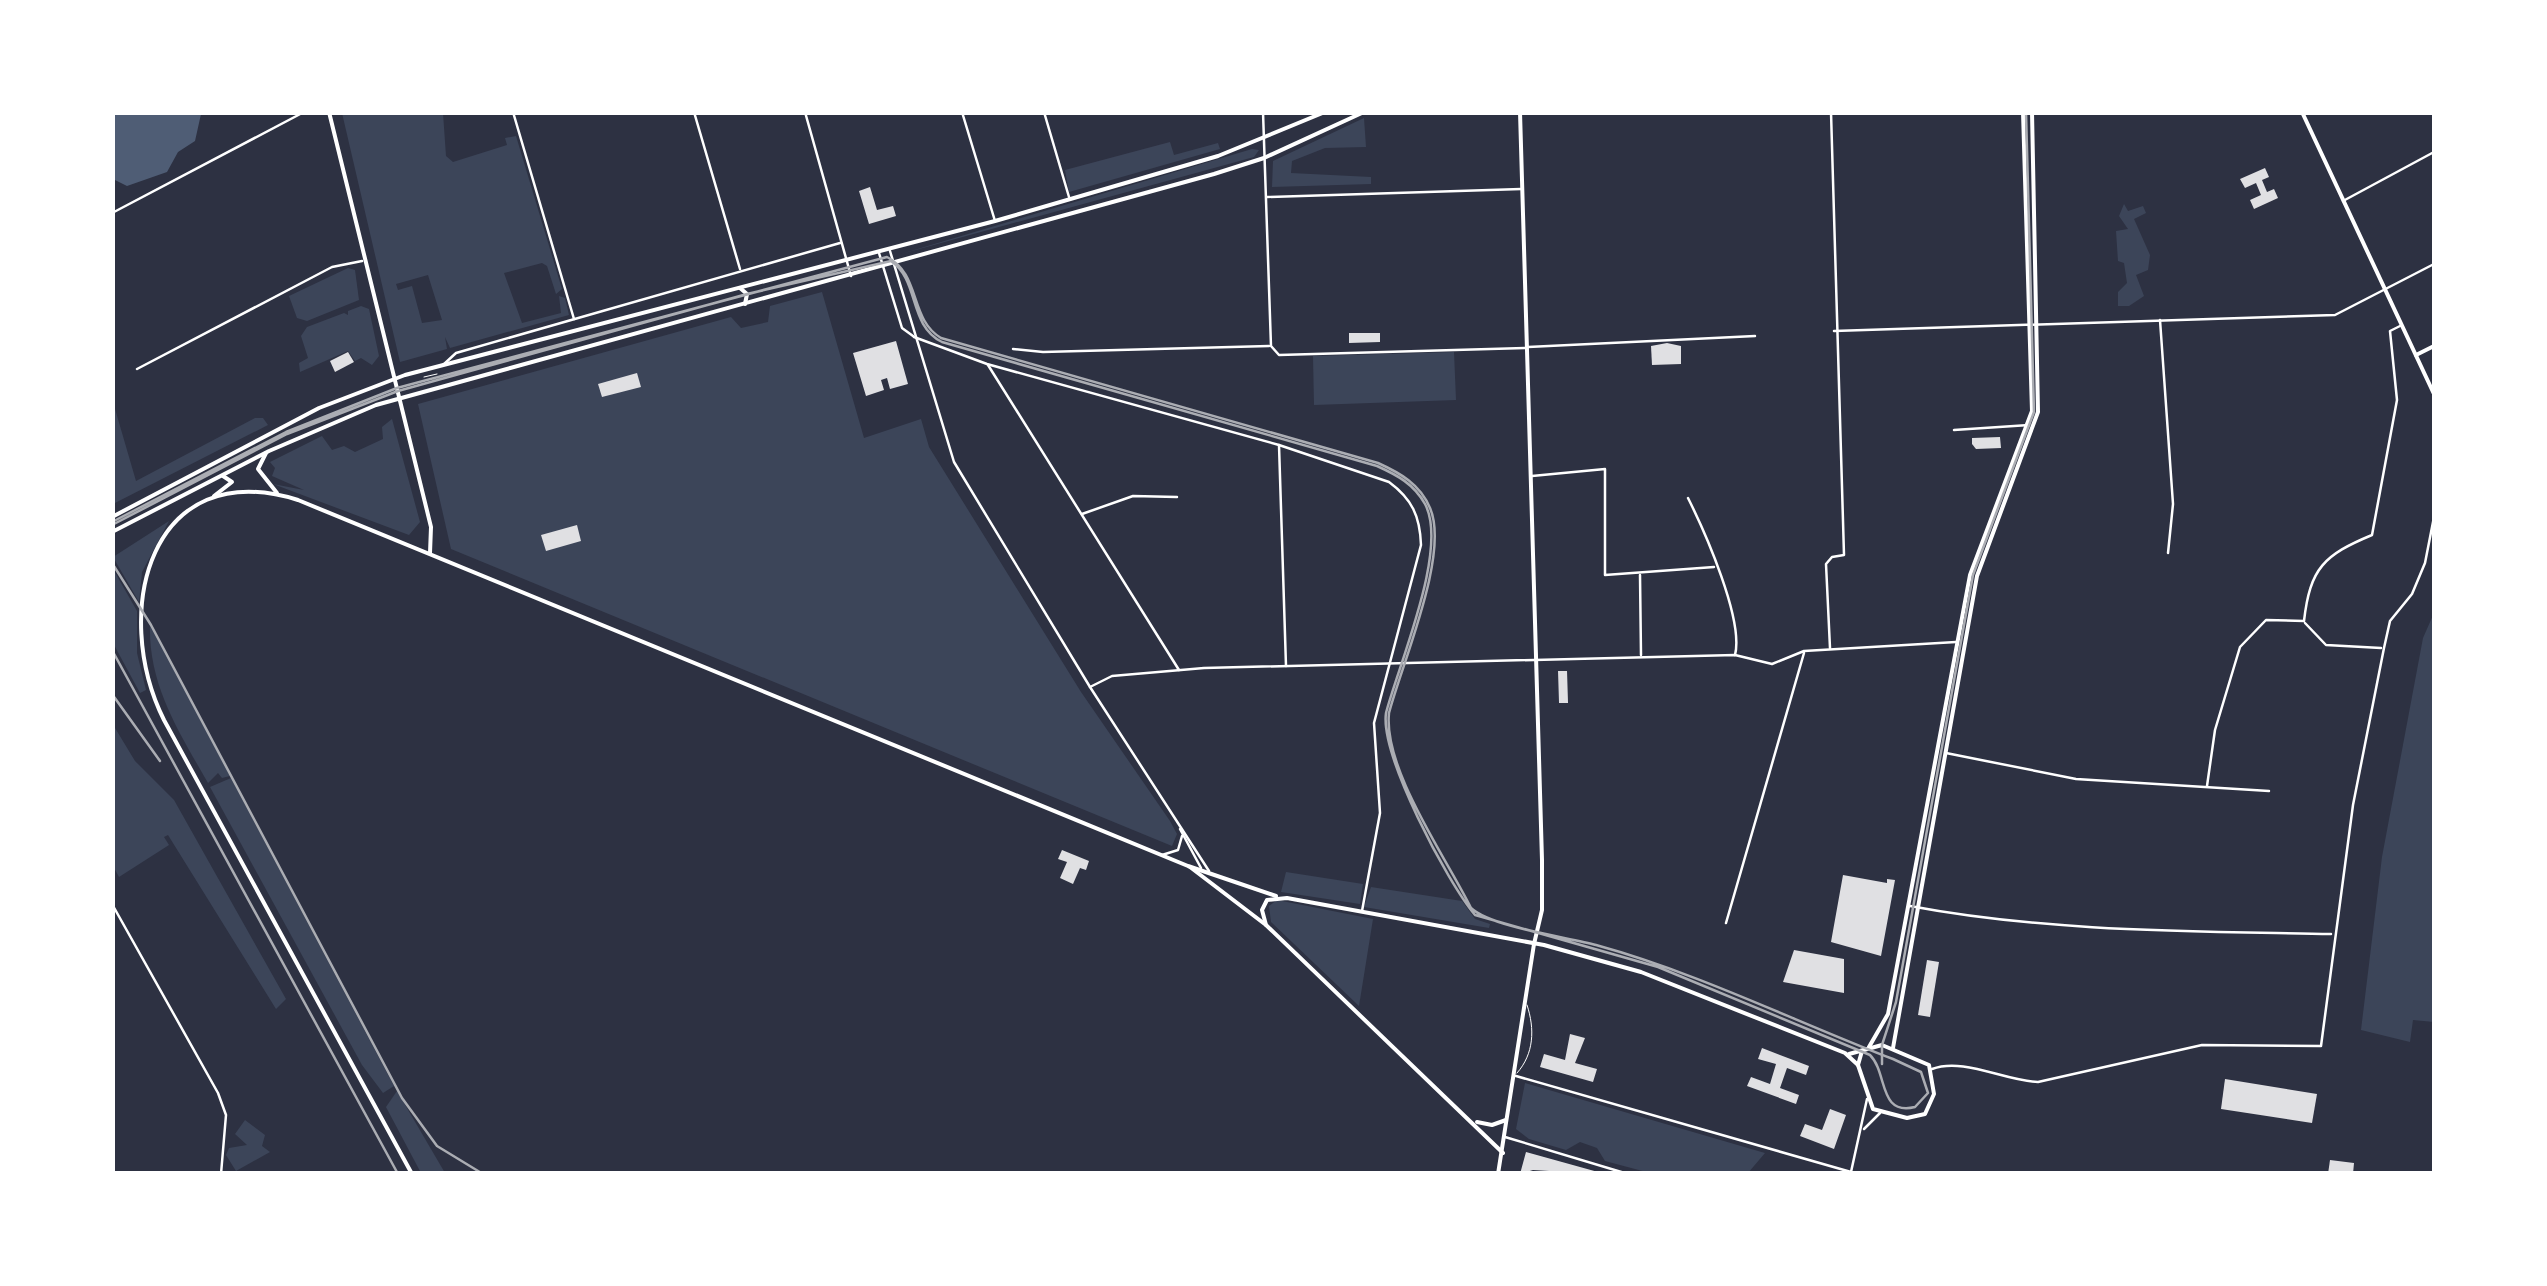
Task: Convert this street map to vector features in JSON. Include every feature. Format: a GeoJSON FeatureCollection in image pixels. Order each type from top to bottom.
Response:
{"type":"FeatureCollection","features":[{"type":"Feature","properties":{"kind":"main road"},"geometry":{"type":"LineString","coordinates":[[330,112],[431,527],[430,552]]}},
{"type":"Feature","properties":{"kind":"main road"},"geometry":{"type":"LineString","coordinates":[[112,517],[319,408],[394,379],[994,221],[1264,140],[1325,112]]}},
{"type":"Feature","properties":{"kind":"main road"},"geometry":{"type":"LineString","coordinates":[[112,532],[342,418],[1264,158],[1364,112]]}},
{"type":"Feature","properties":{"kind":"main road"},"geometry":{"type":"LineString","coordinates":[[1498,1174],[1543,896],[1520,112]]}},
{"type":"Feature","properties":{"kind":"main road"},"geometry":{"type":"LineString","coordinates":[[1845,1054],[1869,1047],[1888,1014],[1974,560],[2029,425],[2023,112]]}},
{"type":"Feature","properties":{"kind":"main road"},"geometry":{"type":"LineString","coordinates":[[1893,1048],[1977,576],[2035,430],[2037,322],[2032,112]]}},
{"type":"Feature","properties":{"kind":"main road"},"geometry":{"type":"LineString","coordinates":[[2302,112],[2381,288],[2434,394]]}},
{"type":"Feature","properties":{"kind":"main road"},"geometry":{"type":"LineString","coordinates":[[736,288],[748,297],[742,307]]}},
{"type":"Feature","properties":{"kind":"main road"},"geometry":{"type":"LineString","coordinates":[[2416,355],[2434,346]]}},
{"type":"Feature","properties":{"kind":"main road"},"geometry":{"type":"LineString","coordinates":[[266,453],[258,469],[277,493]]}},
{"type":"Feature","properties":{"kind":"main road"},"geometry":{"type":"LineString","coordinates":[[218,477],[229,477],[232,482],[174,523],[148,563],[141,608],[146,677],[164,720],[412,1174]]}},
{"type":"Feature","properties":{"kind":"main road"},"geometry":{"type":"LineString","coordinates":[[210,499],[237,491],[277,493],[430,552],[1206,873],[1276,896],[1534,944],[1641,972],[1845,1054],[1858,1065]]}},
{"type":"Feature","properties":{"kind":"main road"},"geometry":{"type":"LineString","coordinates":[[1186,865],[1201,868],[1266,925],[1503,1153]]}},
{"type":"Feature","properties":{"kind":"main road"},"geometry":{"type":"LineString","coordinates":[[1266,925],[1262,910],[1276,896]]}},
{"type":"Feature","properties":{"kind":"main road"},"geometry":{"type":"LineString","coordinates":[[1862,1051],[1858,1065],[1867,1099],[1880,1113],[1912,1119],[1925,1114],[1934,1094],[1931,1069],[1893,1048],[1869,1047]]}},
{"type":"Feature","properties":{"kind":"main road"},"geometry":{"type":"LineString","coordinates":[[1469,1117],[1492,1126],[1508,1118]]}},
{"type":"Feature","properties":{"kind":"street"},"geometry":{"type":"LineString","coordinates":[[114,212],[304,112]]}},
{"type":"Feature","properties":{"kind":"street"},"geometry":{"type":"LineString","coordinates":[[512,112],[574,321]]}},
{"type":"Feature","properties":{"kind":"street"},"geometry":{"type":"LineString","coordinates":[[694,112],[740,271]]}},
{"type":"Feature","properties":{"kind":"street"},"geometry":{"type":"LineString","coordinates":[[805,112],[851,276]]}},
{"type":"Feature","properties":{"kind":"street"},"geometry":{"type":"LineString","coordinates":[[962,112],[994,221]]}},
{"type":"Feature","properties":{"kind":"street"},"geometry":{"type":"LineString","coordinates":[[1044,112],[1070,199]]}},
{"type":"Feature","properties":{"kind":"street"},"geometry":{"type":"LineString","coordinates":[[1263,112],[1271,346],[1279,354],[1526,348],[1756,336]]}},
{"type":"Feature","properties":{"kind":"street"},"geometry":{"type":"LineString","coordinates":[[1830,649],[1826,564],[1844,555],[1834,331],[1831,112]]}},
{"type":"Feature","properties":{"kind":"street"},"geometry":{"type":"LineString","coordinates":[[2342,202],[2434,152]]}},
{"type":"Feature","properties":{"kind":"street"},"geometry":{"type":"LineString","coordinates":[[1267,196],[1523,189]]}},
{"type":"Feature","properties":{"kind":"street"},"geometry":{"type":"LineString","coordinates":[[441,367],[456,353],[842,243]]}},
{"type":"Feature","properties":{"kind":"street"},"geometry":{"type":"LineString","coordinates":[[890,249],[954,462],[1090,687],[1192,844],[1206,873]]}},
{"type":"Feature","properties":{"kind":"street"},"geometry":{"type":"LineString","coordinates":[[879,252],[902,328],[914,337],[987,364],[1279,445],[1390,482],[1415,508],[1421,544],[1374,723],[1380,819],[1362,913]]}},
{"type":"Feature","properties":{"kind":"street"},"geometry":{"type":"LineString","coordinates":[[137,369],[332,267],[364,261]]}},
{"type":"Feature","properties":{"kind":"street"},"geometry":{"type":"LineString","coordinates":[[1834,331],[2335,315],[2434,264]]}},
{"type":"Feature","properties":{"kind":"street"},"geometry":{"type":"LineString","coordinates":[[621,304],[626,318]]}},
{"type":"Feature","properties":{"kind":"street"},"geometry":{"type":"LineString","coordinates":[[2160,318],[2174,504],[2168,552]]}},
{"type":"Feature","properties":{"kind":"street"},"geometry":{"type":"LineString","coordinates":[[2304,622],[2307,598],[2318,568],[2335,550],[2372,535],[2397,400],[2390,331],[2402,325]]}},
{"type":"Feature","properties":{"kind":"street"},"geometry":{"type":"LineString","coordinates":[[1013,348],[1042,352],[1271,346]]}},
{"type":"Feature","properties":{"kind":"street"},"geometry":{"type":"LineString","coordinates":[[987,364],[1179,670]]}},
{"type":"Feature","properties":{"kind":"street"},"geometry":{"type":"LineString","coordinates":[[1954,430],[2029,425]]}},
{"type":"Feature","properties":{"kind":"street"},"geometry":{"type":"LineString","coordinates":[[1279,445],[1286,667]]}},
{"type":"Feature","properties":{"kind":"street"},"geometry":{"type":"LineString","coordinates":[[1531,476],[1605,469],[1606,575],[1714,567]]}},
{"type":"Feature","properties":{"kind":"street"},"geometry":{"type":"LineString","coordinates":[[1081,514],[1132,496],[1177,497]]}},
{"type":"Feature","properties":{"kind":"street"},"geometry":{"type":"LineString","coordinates":[[1688,498],[1705,530],[1736,627],[1735,655]]}},
{"type":"Feature","properties":{"kind":"street"},"geometry":{"type":"LineString","coordinates":[[1931,1069],[1947,1064],[2015,1082],[2038,1082],[2202,1044],[2321,1046],[2332,934],[2384,648],[2390,621],[2412,594],[2425,563],[2434,517]]}},
{"type":"Feature","properties":{"kind":"street"},"geometry":{"type":"LineString","coordinates":[[1640,575],[1641,657]]}},
{"type":"Feature","properties":{"kind":"street"},"geometry":{"type":"LineString","coordinates":[[2207,786],[2215,730],[2240,646],[2266,620],[2304,622],[2326,645],[2384,648]]}},
{"type":"Feature","properties":{"kind":"street"},"geometry":{"type":"LineString","coordinates":[[1090,687],[1112,676],[1179,670],[1537,657],[1735,655],[1772,664],[1804,651],[1958,642]]}},
{"type":"Feature","properties":{"kind":"street"},"geometry":{"type":"LineString","coordinates":[[1726,923],[1804,651]]}},
{"type":"Feature","properties":{"kind":"street"},"geometry":{"type":"LineString","coordinates":[[1945,753],[2076,778],[2269,791]]}},
{"type":"Feature","properties":{"kind":"street"},"geometry":{"type":"LineString","coordinates":[[1178,823],[1201,868]]}},
{"type":"Feature","properties":{"kind":"street"},"geometry":{"type":"LineString","coordinates":[[1162,854],[1178,850],[1182,835]]}},
{"type":"Feature","properties":{"kind":"street"},"geometry":{"type":"LineString","coordinates":[[1186,865],[1192,844]]}},
{"type":"Feature","properties":{"kind":"street"},"geometry":{"type":"LineString","coordinates":[[112,904],[218,1094],[226,1115],[221,1174]]}},
{"type":"Feature","properties":{"kind":"street"},"geometry":{"type":"LineString","coordinates":[[1908,906],[2168,931],[2332,934]]}},
{"type":"Feature","properties":{"kind":"street"},"geometry":{"type":"LineString","coordinates":[[1515,1076],[1851,1172],[1867,1099]]}},
{"type":"Feature","properties":{"kind":"street"},"geometry":{"type":"LineString","coordinates":[[1863,1130],[1880,1113]]}},
{"type":"Feature","properties":{"kind":"street"},"geometry":{"type":"LineString","coordinates":[[1506,1138],[1628,1174]]}},
{"type":"Feature","properties":{"kind":"lane"},"geometry":{"type":"LineString","coordinates":[[1515,1076],[1528,1060],[1530,1047],[1533,1020],[1526,1000]]}},
{"type":"Feature","properties":{"kind":"shaded area"},"geometry":{"type":"Polygon","coordinates":[[[112,113],[201,114],[195,141],[178,152],[167,172],[127,186],[113,179],[112,113]]]}},
{"type":"Feature","properties":{"kind":"shaded area"},"geometry":{"type":"Polygon","coordinates":[[[342,113],[443,113],[446,156],[453,162],[507,145],[505,138],[516,136],[562,289],[556,294],[547,266],[542,263],[504,273],[522,323],[561,313],[559,296],[565,298],[569,315],[450,348],[445,337],[447,349],[400,362],[342,113]],[[428,275],[396,284],[398,290],[412,286],[422,323],[442,320],[428,275]]]}},
{"type":"Feature","properties":{"kind":"shaded area"},"geometry":{"type":"Polygon","coordinates":[[[1364,118],[1366,147],[1325,148],[1292,161],[1291,173],[1371,177],[1371,184],[1272,187],[1273,161],[1364,118]]]}},
{"type":"Feature","properties":{"kind":"shaded area"},"geometry":{"type":"Polygon","coordinates":[[[1170,142],[1174,155],[1218,143],[1220,149],[1069,192],[1065,170],[1170,142]]]}},
{"type":"Feature","properties":{"kind":"shaded area"},"geometry":{"type":"Polygon","coordinates":[[[1259,150],[1254,157],[901,254],[1259,150]]]}},
{"type":"Feature","properties":{"kind":"shaded area"},"geometry":{"type":"Polygon","coordinates":[[[2124,204],[2128,211],[2143,206],[2146,213],[2134,219],[2150,255],[2148,270],[2136,275],[2144,296],[2129,306],[2118,306],[2118,292],[2127,283],[2124,263],[2118,261],[2116,231],[2128,229],[2119,216],[2124,204]]]}},
{"type":"Feature","properties":{"kind":"shaded area"},"geometry":{"type":"Polygon","coordinates":[[[348,268],[355,270],[359,300],[307,321],[297,318],[289,296],[348,268]]]}},
{"type":"Feature","properties":{"kind":"shaded area"},"geometry":{"type":"Polygon","coordinates":[[[822,292],[864,438],[921,419],[929,447],[1081,692],[1170,821],[1177,834],[1172,846],[451,549],[418,404],[731,317],[741,328],[768,322],[770,306],[822,292]]]}},
{"type":"Feature","properties":{"kind":"shaded area"},"geometry":{"type":"Polygon","coordinates":[[[361,306],[369,309],[379,356],[372,365],[361,358],[355,361],[348,351],[300,372],[299,363],[308,358],[301,336],[307,327],[344,313],[348,315],[348,311],[361,306]]]}},
{"type":"Feature","properties":{"kind":"shaded area"},"geometry":{"type":"Polygon","coordinates":[[[1454,352],[1456,400],[1314,405],[1313,356],[1454,352]]]}},
{"type":"Feature","properties":{"kind":"shaded area"},"geometry":{"type":"Polygon","coordinates":[[[113,402],[136,481],[255,418],[263,418],[268,425],[113,504],[113,402]]]}},
{"type":"Feature","properties":{"kind":"shaded area"},"geometry":{"type":"Polygon","coordinates":[[[392,419],[420,522],[409,535],[273,484],[304,490],[272,476],[275,468],[270,462],[322,436],[332,450],[344,446],[355,452],[383,439],[382,427],[392,419]]]}},
{"type":"Feature","properties":{"kind":"shaded area"},"geometry":{"type":"Polygon","coordinates":[[[169,521],[142,572],[139,602],[113,557],[169,521]]]}},
{"type":"Feature","properties":{"kind":"shaded area"},"geometry":{"type":"Polygon","coordinates":[[[113,569],[137,611],[137,653],[146,690],[140,693],[113,643],[113,569]]]}},
{"type":"Feature","properties":{"kind":"shaded area"},"geometry":{"type":"Polygon","coordinates":[[[2434,613],[2434,1022],[2413,1020],[2410,1042],[2361,1030],[2382,857],[2423,638],[2434,613]]]}},
{"type":"Feature","properties":{"kind":"shaded area"},"geometry":{"type":"Polygon","coordinates":[[[150,624],[230,776],[222,778],[218,773],[208,783],[176,726],[154,667],[150,624]]]}},
{"type":"Feature","properties":{"kind":"shaded area"},"geometry":{"type":"Polygon","coordinates":[[[112,723],[135,761],[174,800],[286,999],[276,1009],[168,835],[164,837],[169,845],[119,877],[112,864],[112,723]]]}},
{"type":"Feature","properties":{"kind":"shaded area"},"geometry":{"type":"Polygon","coordinates":[[[231,778],[394,1086],[383,1093],[362,1065],[210,787],[231,778]]]}},
{"type":"Feature","properties":{"kind":"shaded area"},"geometry":{"type":"Polygon","coordinates":[[[1286,872],[1363,884],[1360,904],[1281,892],[1286,872]]]}},
{"type":"Feature","properties":{"kind":"shaded area"},"geometry":{"type":"Polygon","coordinates":[[[1371,887],[1462,901],[1475,919],[1490,924],[1489,928],[1364,907],[1371,887]]]}},
{"type":"Feature","properties":{"kind":"shaded area"},"geometry":{"type":"Polygon","coordinates":[[[1277,900],[1373,919],[1359,1006],[1271,922],[1269,906],[1277,900]]]}},
{"type":"Feature","properties":{"kind":"shaded area"},"geometry":{"type":"Polygon","coordinates":[[[1525,1083],[1765,1153],[1748,1173],[1650,1173],[1605,1161],[1597,1148],[1580,1142],[1566,1150],[1529,1139],[1516,1129],[1525,1083]]]}},
{"type":"Feature","properties":{"kind":"shaded area"},"geometry":{"type":"Polygon","coordinates":[[[397,1091],[445,1173],[421,1173],[386,1107],[397,1091]]]}},
{"type":"Feature","properties":{"kind":"shaded area"},"geometry":{"type":"Polygon","coordinates":[[[245,1120],[265,1135],[262,1146],[270,1152],[236,1171],[226,1155],[229,1148],[247,1145],[235,1134],[245,1120]]]}},
{"type":"Feature","properties":{"kind":"building"},"geometry":{"type":"Polygon","coordinates":[[[2265,168],[2269,177],[2262,180],[2267,192],[2274,189],[2278,198],[2254,209],[2250,200],[2261,195],[2256,183],[2245,188],[2240,179],[2265,168]]]}},
{"type":"Feature","properties":{"kind":"building"},"geometry":{"type":"Polygon","coordinates":[[[870,187],[877,210],[893,206],[896,216],[869,224],[859,191],[870,187]]]}},
{"type":"Feature","properties":{"kind":"building"},"geometry":{"type":"Polygon","coordinates":[[[1349,333],[1380,333],[1380,342],[1349,343],[1349,333]]]}},
{"type":"Feature","properties":{"kind":"building"},"geometry":{"type":"Polygon","coordinates":[[[896,341],[908,384],[890,389],[887,378],[881,380],[884,390],[866,396],[853,353],[896,341]]]}},
{"type":"Feature","properties":{"kind":"building"},"geometry":{"type":"Polygon","coordinates":[[[1651,346],[1681,346],[1681,364],[1652,365],[1651,346]]]}},
{"type":"Feature","properties":{"kind":"building"},"geometry":{"type":"Polygon","coordinates":[[[348,352],[354,362],[335,372],[330,361],[348,352]]]}},
{"type":"Feature","properties":{"kind":"building"},"geometry":{"type":"Polygon","coordinates":[[[637,373],[641,387],[602,397],[598,384],[637,373]]]}},
{"type":"Feature","properties":{"kind":"building"},"geometry":{"type":"Polygon","coordinates":[[[2000,437],[2001,448],[1976,449],[1972,444],[1972,438],[2000,437]]]}},
{"type":"Feature","properties":{"kind":"building"},"geometry":{"type":"Polygon","coordinates":[[[577,525],[581,541],[546,551],[541,535],[577,525]]]}},
{"type":"Feature","properties":{"kind":"building"},"geometry":{"type":"Polygon","coordinates":[[[1558,671],[1567,671],[1568,703],[1559,703],[1558,671]]]}},
{"type":"Feature","properties":{"kind":"building"},"geometry":{"type":"Polygon","coordinates":[[[1062,850],[1089,861],[1086,870],[1080,868],[1073,884],[1060,878],[1067,862],[1058,859],[1062,850]]]}},
{"type":"Feature","properties":{"kind":"building"},"geometry":{"type":"Polygon","coordinates":[[[1843,875],[1887,883],[1887,879],[1895,880],[1881,956],[1831,942],[1843,875]]]}},
{"type":"Feature","properties":{"kind":"building"},"geometry":{"type":"Polygon","coordinates":[[[1794,950],[1844,959],[1844,993],[1783,982],[1794,950]]]}},
{"type":"Feature","properties":{"kind":"building"},"geometry":{"type":"Polygon","coordinates":[[[1927,960],[1939,962],[1930,1017],[1918,1015],[1927,960]]]}},
{"type":"Feature","properties":{"kind":"building"},"geometry":{"type":"Polygon","coordinates":[[[1570,1034],[1585,1038],[1575,1063],[1597,1069],[1593,1082],[1540,1067],[1544,1054],[1565,1060],[1570,1034]]]}},
{"type":"Feature","properties":{"kind":"building"},"geometry":{"type":"Polygon","coordinates":[[[1762,1048],[1809,1066],[1806,1075],[1787,1068],[1780,1088],[1799,1095],[1796,1104],[1747,1086],[1751,1077],[1770,1084],[1776,1064],[1758,1059],[1762,1048]]]}},
{"type":"Feature","properties":{"kind":"building"},"geometry":{"type":"Polygon","coordinates":[[[2225,1079],[2317,1094],[2312,1123],[2221,1109],[2225,1079]]]}},
{"type":"Feature","properties":{"kind":"building"},"geometry":{"type":"Polygon","coordinates":[[[1830,1109],[1846,1115],[1834,1149],[1800,1136],[1805,1124],[1822,1130],[1830,1109]]]}},
{"type":"Feature","properties":{"kind":"building"},"geometry":{"type":"Polygon","coordinates":[[[1526,1152],[1598,1174],[1533,1170],[1520,1174],[1526,1152]]]}},
{"type":"Feature","properties":{"kind":"building"},"geometry":{"type":"Polygon","coordinates":[[[2330,1160],[2354,1163],[2353,1174],[2328,1174],[2330,1160]]]}},
{"type":"Feature","properties":{"kind":"tram line"},"geometry":{"type":"LineString","coordinates":[[1882,1064],[1882,1045],[1896,1002],[1973,575],[2034,412],[2026,112]]}},
{"type":"Feature","properties":{"kind":"tram line"},"geometry":{"type":"LineString","coordinates":[[112,522],[286,432],[397,388],[887,257],[905,274],[924,320],[941,338],[1378,463],[1408,480],[1430,508],[1435,528],[1434,552],[1422,609],[1389,713],[1390,735],[1418,812],[1471,908],[1481,915],[1495,921],[1530,931],[1596,945],[1634,956],[1746,998],[1921,1072],[1928,1093],[1915,1107],[1895,1105],[1870,1055],[1658,967],[1475,915],[1448,875],[1418,817],[1393,758],[1387,732],[1386,713],[1419,607],[1431,549],[1431,524],[1425,504],[1410,486],[1377,466],[942,342],[924,325],[906,280],[891,261],[747,294],[398,391],[287,434],[112,525]]}},
{"type":"Feature","properties":{"kind":"railway"},"geometry":{"type":"LineString","coordinates":[[112,563],[151,625],[402,1098],[437,1146],[483,1174]]}},
{"type":"Feature","properties":{"kind":"railway"},"geometry":{"type":"LineString","coordinates":[[112,650],[398,1174]]}},
{"type":"Feature","properties":{"kind":"railway"},"geometry":{"type":"LineString","coordinates":[[112,694],[160,761]]}}]}
